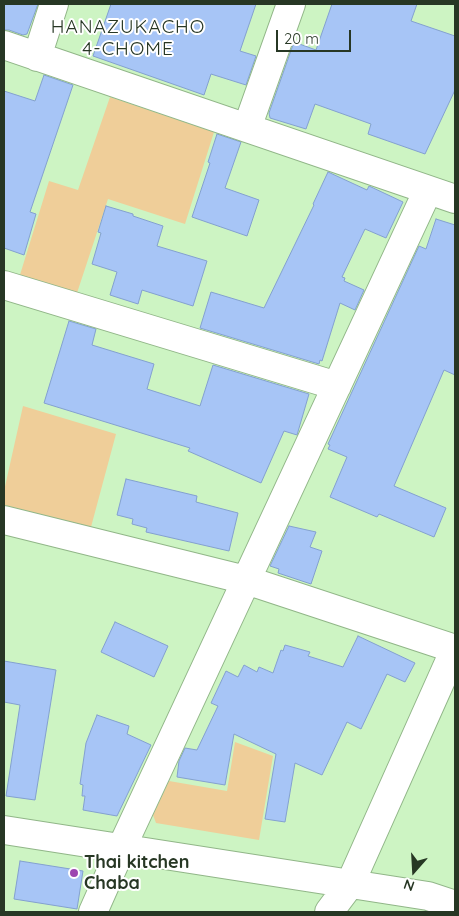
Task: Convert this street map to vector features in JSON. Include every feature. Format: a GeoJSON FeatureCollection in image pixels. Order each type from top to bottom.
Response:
{"type":"FeatureCollection","features":[{"type":"Feature","properties":{"kind":"street"},"geometry":{"type":"LineString","coordinates":[[37,56],[54,4]]}},
{"type":"Feature","properties":{"kind":"street"},"geometry":{"type":"LineString","coordinates":[[248,128],[291,4]]}},
{"type":"Feature","properties":{"kind":"street"},"geometry":{"type":"LineString","coordinates":[[4,45],[455,199]]}},
{"type":"Feature","properties":{"kind":"street"},"geometry":{"type":"LineString","coordinates":[[93,912],[428,190]]}},
{"type":"Feature","properties":{"kind":"street"},"geometry":{"type":"LineString","coordinates":[[4,285],[337,386]]}},
{"type":"Feature","properties":{"kind":"street"},"geometry":{"type":"LineString","coordinates":[[4,520],[246,580],[455,649],[350,884],[330,912]]}},
{"type":"Feature","properties":{"kind":"street"},"geometry":{"type":"LineString","coordinates":[[4,830],[428,896],[455,905]]}},
{"type":"Feature","properties":{"kind":"shaded area"},"geometry":{"type":"Polygon","coordinates":[[[110,97],[214,132],[185,224],[108,199],[76,296],[19,278],[49,181],[78,190],[110,97]]]}},
{"type":"Feature","properties":{"kind":"shaded area"},"geometry":{"type":"Polygon","coordinates":[[[23,406],[116,434],[91,527],[4,505],[4,491],[23,406]]]}},
{"type":"Feature","properties":{"kind":"shaded area"},"geometry":{"type":"Polygon","coordinates":[[[235,742],[273,756],[259,840],[156,823],[153,815],[169,781],[227,791],[235,742]]]}},
{"type":"Feature","properties":{"kind":"building"},"geometry":{"type":"Polygon","coordinates":[[[4,4],[38,4],[27,34],[23,35],[4,30],[4,4]]]}},
{"type":"Feature","properties":{"kind":"building"},"geometry":{"type":"Polygon","coordinates":[[[111,4],[256,4],[240,51],[256,56],[246,85],[211,74],[204,95],[93,56],[111,4]]]}},
{"type":"Feature","properties":{"kind":"building"},"geometry":{"type":"Polygon","coordinates":[[[332,4],[417,4],[411,21],[455,36],[455,90],[425,154],[368,134],[371,124],[315,104],[306,129],[270,118],[269,113],[294,42],[316,50],[332,4]]]}},
{"type":"Feature","properties":{"kind":"building"},"geometry":{"type":"Polygon","coordinates":[[[44,75],[73,85],[30,212],[36,214],[24,255],[4,248],[4,91],[35,101],[44,75]]]}},
{"type":"Feature","properties":{"kind":"building"},"geometry":{"type":"Polygon","coordinates":[[[217,134],[241,142],[225,188],[259,200],[247,236],[192,217],[210,163],[208,162],[217,134]]]}},
{"type":"Feature","properties":{"kind":"building"},"geometry":{"type":"Polygon","coordinates":[[[328,172],[367,190],[369,186],[403,202],[386,238],[365,229],[342,277],[345,278],[344,281],[364,290],[355,310],[340,303],[322,361],[320,360],[319,364],[200,328],[211,292],[264,308],[328,172]]]}},
{"type":"Feature","properties":{"kind":"building"},"geometry":{"type":"Polygon","coordinates":[[[106,206],[163,226],[157,246],[207,261],[193,306],[142,290],[138,304],[110,295],[117,272],[92,264],[101,233],[98,232],[106,206]]]}},
{"type":"Feature","properties":{"kind":"building"},"geometry":{"type":"Polygon","coordinates":[[[436,219],[455,225],[455,375],[444,370],[394,486],[446,508],[434,537],[379,514],[377,517],[330,497],[347,457],[328,449],[330,445],[328,444],[419,246],[426,249],[436,219]]]}},
{"type":"Feature","properties":{"kind":"building"},"geometry":{"type":"Polygon","coordinates":[[[69,321],[96,329],[92,345],[154,364],[147,389],[200,406],[213,365],[309,394],[297,435],[284,431],[261,483],[188,451],[190,448],[44,403],[69,321]]]}},
{"type":"Feature","properties":{"kind":"building"},"geometry":{"type":"Polygon","coordinates":[[[126,479],[197,496],[196,502],[238,513],[229,551],[146,532],[147,528],[132,524],[133,519],[117,515],[126,479]]]}},
{"type":"Feature","properties":{"kind":"building"},"geometry":{"type":"Polygon","coordinates":[[[289,526],[316,532],[310,547],[322,551],[311,584],[278,573],[279,569],[270,566],[289,526]]]}},
{"type":"Feature","properties":{"kind":"building"},"geometry":{"type":"Polygon","coordinates":[[[115,622],[168,646],[154,677],[101,652],[115,622]]]}},
{"type":"Feature","properties":{"kind":"building"},"geometry":{"type":"Polygon","coordinates":[[[358,636],[415,663],[405,682],[387,674],[361,729],[347,722],[322,775],[295,763],[285,822],[265,819],[276,754],[234,734],[225,785],[177,777],[179,761],[185,748],[197,750],[218,706],[211,703],[226,671],[238,677],[244,665],[257,672],[259,667],[273,673],[281,650],[283,651],[285,645],[310,652],[308,656],[343,667],[358,636]]]}},
{"type":"Feature","properties":{"kind":"building"},"geometry":{"type":"Polygon","coordinates":[[[4,661],[56,670],[35,800],[6,796],[20,705],[4,702],[4,661]]]}},
{"type":"Feature","properties":{"kind":"building"},"geometry":{"type":"Polygon","coordinates":[[[97,715],[129,726],[127,734],[151,745],[117,816],[83,810],[85,796],[82,796],[83,785],[80,784],[86,743],[97,715]]]}},
{"type":"Feature","properties":{"kind":"building"},"geometry":{"type":"Polygon","coordinates":[[[20,861],[83,871],[77,909],[14,899],[20,861]]]}},
{"type":"Feature","properties":{"kind":"place","name":"Thai kitchen Chaba"},"geometry":{"type":"Point","coordinates":[74,873]}},
{"type":"Feature","properties":{"kind":"district","name":"HANAZUKACHO 4-CHOME"},"geometry":{"type":"Point","coordinates":[128,38]}}]}
